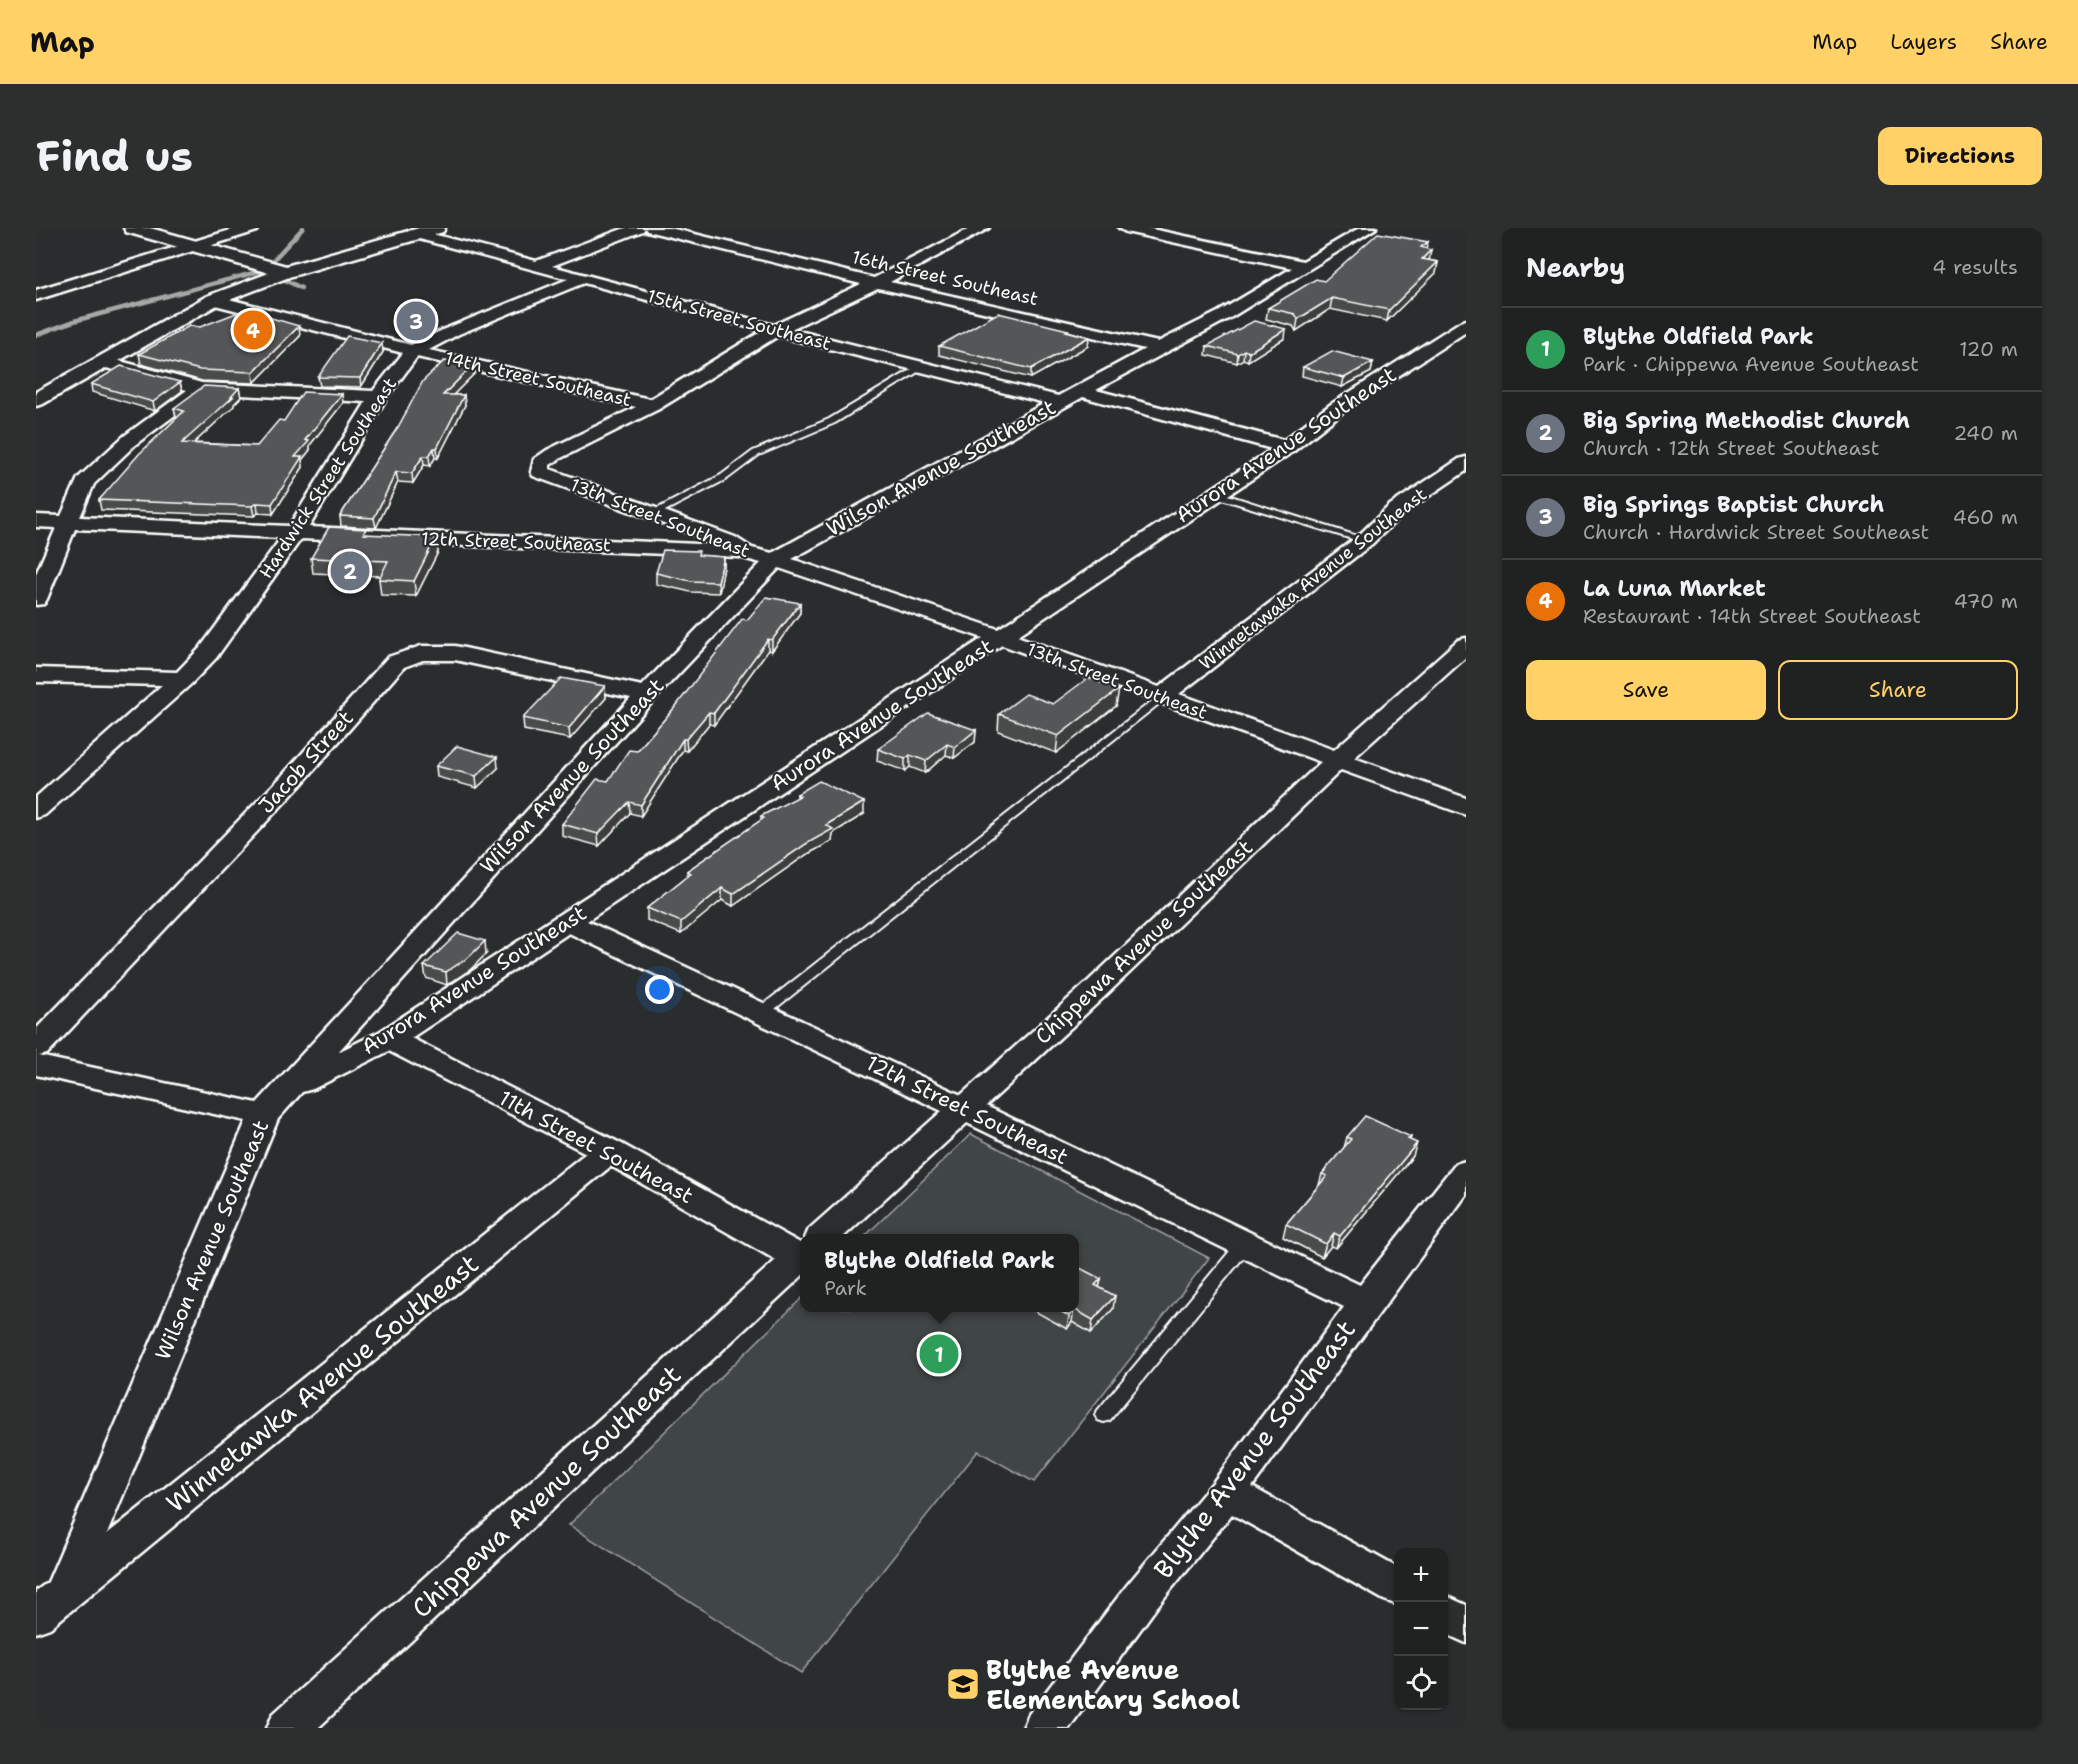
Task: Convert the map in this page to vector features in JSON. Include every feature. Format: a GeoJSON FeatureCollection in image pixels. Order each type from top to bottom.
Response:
{"type":"FeatureCollection","features":[{"type":"Feature","properties":{"kind":"main road"},"geometry":{"type":"LineString","coordinates":[[132,228],[286,272]]}},
{"type":"Feature","properties":{"kind":"main road"},"geometry":{"type":"LineString","coordinates":[[361,250],[387,228]]}},
{"type":"Feature","properties":{"kind":"main road"},"geometry":{"type":"LineString","coordinates":[[36,400],[213,300],[286,272],[437,228]]}},
{"type":"Feature","properties":{"kind":"street"},"geometry":{"type":"LineString","coordinates":[[36,295],[252,228]]}},
{"type":"Feature","properties":{"kind":"street"},"geometry":{"type":"LineString","coordinates":[[536,267],[638,228]]}},
{"type":"Feature","properties":{"kind":"street","name":"16th Street Southeast"},"geometry":{"type":"LineString","coordinates":[[652,228],[876,283],[1160,347]]}},
{"type":"Feature","properties":{"kind":"street"},"geometry":{"type":"LineString","coordinates":[[653,405],[776,330],[876,283],[982,228]]}},
{"type":"Feature","properties":{"kind":"street"},"geometry":{"type":"LineString","coordinates":[[1126,228],[1306,266]]}},
{"type":"Feature","properties":{"kind":"street","name":"Wilson Avenue Southeast"},"geometry":{"type":"LineString","coordinates":[[63,1593],[264,1115],[647,694],[775,560],[1160,347],[1224,315],[1369,228]]}},
{"type":"Feature","properties":{"kind":"street","name":"15th Street Southeast"},"geometry":{"type":"LineString","coordinates":[[417,234],[776,330],[1061,402]]}},
{"type":"Feature","properties":{"kind":"street","name":"Hardwick Street Southeast"},"geometry":{"type":"LineString","coordinates":[[36,810],[183,679],[208,652],[295,533],[378,397],[413,351],[453,331],[582,279]]}},
{"type":"Feature","properties":{"kind":"street","name":"14th Street Southeast"},"geometry":{"type":"LineString","coordinates":[[213,300],[413,351],[653,405]]}},
{"type":"Feature","properties":{"kind":"street"},"geometry":{"type":"LineString","coordinates":[[1224,315],[1245,320]]}},
{"type":"Feature","properties":{"kind":"street","name":"Aurora Avenue Southeast"},"geometry":{"type":"LineString","coordinates":[[287,1089],[389,1039],[1000,638],[1287,447],[1337,408],[1466,325]]}},
{"type":"Feature","properties":{"kind":"street"},"geometry":{"type":"LineString","coordinates":[[105,362],[201,388],[378,397]]}},
{"type":"Feature","properties":{"kind":"street"},"geometry":{"type":"LineString","coordinates":[[36,599],[84,482],[130,440],[201,388]]}},
{"type":"Feature","properties":{"kind":"street"},"geometry":{"type":"LineString","coordinates":[[1081,391],[1287,447]]}},
{"type":"Feature","properties":{"kind":"street","name":"13th Street Southeast"},"geometry":{"type":"LineString","coordinates":[[653,405],[554,453],[541,463],[540,472],[728,541],[744,552],[775,560],[1000,638],[1466,807]]}},
{"type":"Feature","properties":{"kind":"street","name":"Winnetawaka Avenue Southeast"},"geometry":{"type":"LineString","coordinates":[[1161,697],[1365,540],[1397,509],[1466,463]]}},
{"type":"Feature","properties":{"kind":"street","name":"12th Street Southeast"},"geometry":{"type":"LineString","coordinates":[[36,521],[744,552]]}},
{"type":"Feature","properties":{"kind":"street","name":"Chippewa Avenue Southeast"},"geometry":{"type":"LineString","coordinates":[[825,1234],[1094,991],[1336,761],[1466,645]]}},
{"type":"Feature","properties":{"kind":"street","name":"Jacob Street"},"geometry":{"type":"LineString","coordinates":[[36,1047],[291,781],[396,662],[421,653],[454,653],[647,694]]}},
{"type":"Feature","properties":{"kind":"street"},"geometry":{"type":"LineString","coordinates":[[36,675],[183,679]]}},
{"type":"Feature","properties":{"kind":"street","name":"12th Street Southeast"},"geometry":{"type":"LineString","coordinates":[[567,922],[963,1108],[1366,1303]]}},
{"type":"Feature","properties":{"kind":"street","name":"11th Street Southeast"},"geometry":{"type":"LineString","coordinates":[[389,1039],[800,1246]]}},
{"type":"Feature","properties":{"kind":"street"},"geometry":{"type":"LineString","coordinates":[[36,1065],[264,1115]]}},
{"type":"Feature","properties":{"kind":"street","name":"Winnetawka Avenue Southeast"},"geometry":{"type":"LineString","coordinates":[[36,1615],[609,1151]]}},
{"type":"Feature","properties":{"kind":"street","name":"Blythe Avenue Southeast"},"geometry":{"type":"LineString","coordinates":[[1044,1728],[1142,1596],[1227,1492],[1466,1172]]}},
{"type":"Feature","properties":{"kind":"street","name":"Chippewa Avenue Southeast"},"geometry":{"type":"LineString","coordinates":[[288,1728],[800,1257]]}},
{"type":"Feature","properties":{"kind":"street"},"geometry":{"type":"LineString","coordinates":[[1227,1492],[1394,1586]]}},
{"type":"Feature","properties":{"kind":"street"},"geometry":{"type":"LineString","coordinates":[[1448,1616],[1466,1625]]}},
{"type":"Feature","properties":{"kind":"lane"},"geometry":{"type":"LineString","coordinates":[[654,513],[724,477],[756,453],[832,421],[922,367]]}},
{"type":"Feature","properties":{"kind":"lane"},"geometry":{"type":"LineString","coordinates":[[1215,494],[1365,540]]}},
{"type":"Feature","properties":{"kind":"lane"},"geometry":{"type":"LineString","coordinates":[[761,1013],[1161,697]]}},
{"type":"Feature","properties":{"kind":"lane"},"geometry":{"type":"LineString","coordinates":[[1104,1415],[1245,1244]]}},
{"type":"Feature","properties":{"kind":"shaded area"},"geometry":{"type":"Polygon","coordinates":[[[971,1134],[1209,1258],[1034,1482],[978,1451],[801,1673],[569,1525],[800,1300],[800,1312],[1079,1312],[1079,1234],[867,1234],[971,1134]]]}},
{"type":"Feature","properties":{"kind":"building"},"geometry":{"type":"Polygon","coordinates":[[[1378,233],[1428,242],[1421,247],[1431,250],[1422,259],[1438,262],[1389,310],[1332,298],[1298,319],[1295,314],[1268,308],[1316,279],[1324,281],[1378,233]]]}},
{"type":"Feature","properties":{"kind":"building"},"geometry":{"type":"Polygon","coordinates":[[[244,310],[299,326],[253,372],[200,370],[139,354],[189,326],[200,327],[244,310]]]}},
{"type":"Feature","properties":{"kind":"building"},"geometry":{"type":"Polygon","coordinates":[[[998,313],[1089,337],[1031,369],[939,346],[998,313]]]}},
{"type":"Feature","properties":{"kind":"building"},"geometry":{"type":"Polygon","coordinates":[[[1254,321],[1286,329],[1249,352],[1244,350],[1238,354],[1207,346],[1254,321]]]}},
{"type":"Feature","properties":{"kind":"building"},"geometry":{"type":"Polygon","coordinates":[[[347,336],[382,343],[360,378],[318,377],[347,336]]]}},
{"type":"Feature","properties":{"kind":"building"},"geometry":{"type":"Polygon","coordinates":[[[1332,351],[1373,362],[1344,378],[1303,367],[1332,351]]]}},
{"type":"Feature","properties":{"kind":"building"},"geometry":{"type":"Polygon","coordinates":[[[444,361],[474,364],[443,395],[464,395],[437,448],[434,448],[429,456],[423,456],[412,473],[396,472],[374,518],[340,516],[398,427],[423,381],[444,361]]]}},
{"type":"Feature","properties":{"kind":"building"},"geometry":{"type":"Polygon","coordinates":[[[121,366],[180,382],[153,402],[91,384],[121,366]]]}},
{"type":"Feature","properties":{"kind":"building"},"geometry":{"type":"Polygon","coordinates":[[[204,386],[239,388],[231,397],[233,397],[182,443],[257,446],[279,420],[284,421],[303,392],[342,394],[305,440],[309,441],[295,457],[302,457],[272,504],[257,503],[252,506],[99,500],[139,454],[184,411],[174,408],[204,386]]]}},
{"type":"Feature","properties":{"kind":"building"},"geometry":{"type":"Polygon","coordinates":[[[329,527],[366,529],[363,534],[436,537],[414,581],[379,579],[388,561],[311,558],[329,527]]]}},
{"type":"Feature","properties":{"kind":"building"},"geometry":{"type":"Polygon","coordinates":[[[663,550],[699,551],[698,555],[724,557],[718,582],[691,581],[656,573],[663,550]]]}},
{"type":"Feature","properties":{"kind":"building"},"geometry":{"type":"Polygon","coordinates":[[[766,597],[800,603],[772,640],[768,639],[714,713],[709,712],[686,739],[683,739],[641,805],[629,802],[598,834],[562,824],[597,779],[608,781],[629,750],[637,751],[676,706],[742,619],[747,620],[766,597]]]}},
{"type":"Feature","properties":{"kind":"building"},"geometry":{"type":"Polygon","coordinates":[[[561,678],[605,686],[569,728],[523,718],[561,678]]]}},
{"type":"Feature","properties":{"kind":"building"},"geometry":{"type":"Polygon","coordinates":[[[1088,678],[1119,689],[1058,736],[999,714],[1026,694],[1053,704],[1088,678]]]}},
{"type":"Feature","properties":{"kind":"building"},"geometry":{"type":"Polygon","coordinates":[[[928,713],[976,730],[955,747],[947,744],[926,761],[910,755],[905,759],[878,749],[928,713]]]}},
{"type":"Feature","properties":{"kind":"building"},"geometry":{"type":"Polygon","coordinates":[[[457,746],[497,757],[476,776],[436,766],[457,746]]]}},
{"type":"Feature","properties":{"kind":"building"},"geometry":{"type":"Polygon","coordinates":[[[819,781],[864,802],[826,825],[833,829],[806,844],[733,894],[722,888],[681,922],[647,908],[691,873],[687,871],[764,818],[761,816],[800,796],[797,794],[819,781]]]}},
{"type":"Feature","properties":{"kind":"building"},"geometry":{"type":"Polygon","coordinates":[[[458,933],[485,941],[468,958],[446,972],[424,966],[458,933]]]}},
{"type":"Feature","properties":{"kind":"building"},"geometry":{"type":"Polygon","coordinates":[[[1365,1116],[1411,1137],[1408,1139],[1417,1143],[1340,1236],[1334,1233],[1326,1244],[1286,1224],[1327,1176],[1322,1174],[1351,1139],[1347,1137],[1365,1116]]]}},
{"type":"Feature","properties":{"kind":"building"},"geometry":{"type":"Polygon","coordinates":[[[1079,1268],[1101,1279],[1095,1285],[1115,1296],[1093,1320],[1079,1312],[1079,1268]]]}},
{"type":"Feature","properties":{"kind":"waterway"},"geometry":{"type":"LineString","coordinates":[[36,335],[74,321],[264,270],[303,228]]}},
{"type":"Feature","properties":{"kind":"waterway"},"geometry":{"type":"LineString","coordinates":[[275,275],[301,288]]}},
{"type":"Feature","properties":{"kind":"place","name":"Big Springs Baptist Church"},"geometry":{"type":"Point","coordinates":[416,321]}},
{"type":"Feature","properties":{"kind":"place","name":"La Luna Market"},"geometry":{"type":"Point","coordinates":[253,330]}},
{"type":"Feature","properties":{"kind":"place","name":"Big Spring Methodist Church"},"geometry":{"type":"Point","coordinates":[350,571]}},
{"type":"Feature","properties":{"kind":"place","name":"Blythe Oldfield Park"},"geometry":{"type":"Point","coordinates":[939,1354]}},
{"type":"Feature","properties":{"kind":"place","name":"Blythe Avenue Elementary School"},"geometry":{"type":"Point","coordinates":[963,1684]}}]}
